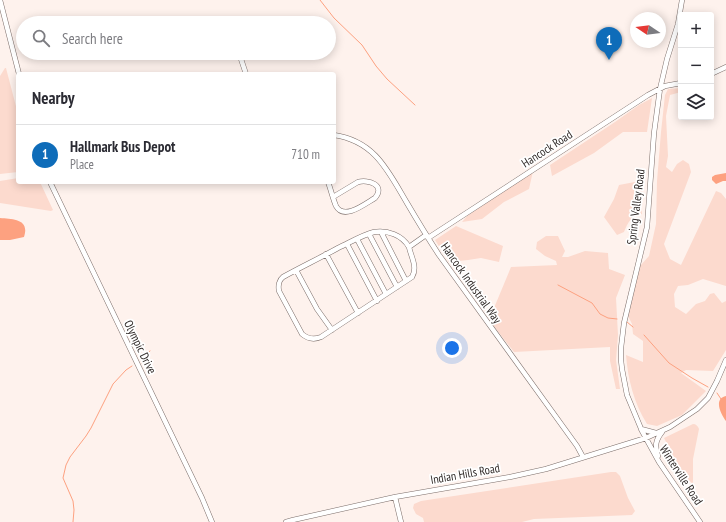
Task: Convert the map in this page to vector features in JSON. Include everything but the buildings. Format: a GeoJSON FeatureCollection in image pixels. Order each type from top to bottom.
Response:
{"type":"FeatureCollection","features":[{"type":"Feature","properties":{"kind":"street"},"geometry":{"type":"LineString","coordinates":[[0,0],[18,72]]}},
{"type":"Feature","properties":{"kind":"street","name":"Spring Valley Road"},"geometry":{"type":"LineString","coordinates":[[646,438],[627,395],[622,368],[621,348],[624,323],[647,227],[654,126],[662,77],[678,24],[682,0]]}},
{"type":"Feature","properties":{"kind":"street"},"geometry":{"type":"LineString","coordinates":[[242,60],[245,72]]}},
{"type":"Feature","properties":{"kind":"street"},"geometry":{"type":"LineString","coordinates":[[714,73],[726,67]]}},
{"type":"Feature","properties":{"kind":"street"},"geometry":{"type":"LineString","coordinates":[[662,77],[666,83],[671,85]]}},
{"type":"Feature","properties":{"kind":"street","name":"Hancock Road"},"geometry":{"type":"LineString","coordinates":[[409,247],[637,102],[660,89],[678,83]]}},
{"type":"Feature","properties":{"kind":"street","name":"Hancock Industrial Way"},"geometry":{"type":"LineString","coordinates":[[336,136],[350,139],[369,150],[387,169],[439,255],[577,446],[583,457]]}},
{"type":"Feature","properties":{"kind":"street"},"geometry":{"type":"LineString","coordinates":[[329,184],[333,197],[338,209],[342,212],[352,211],[375,198],[379,189],[371,182],[361,181],[333,197]]}},
{"type":"Feature","properties":{"kind":"street","name":"Olympic Drive"},"geometry":{"type":"LineString","coordinates":[[51,184],[202,498],[212,522]]}},
{"type":"Feature","properties":{"kind":"street"},"geometry":{"type":"LineString","coordinates":[[382,232],[406,281]]}},
{"type":"Feature","properties":{"kind":"street"},"geometry":{"type":"LineString","coordinates":[[382,232],[394,234],[406,241],[415,270],[412,277],[318,338],[311,338],[302,334],[279,291],[278,287],[282,278],[357,239],[369,234],[382,232]]}},
{"type":"Feature","properties":{"kind":"street"},"geometry":{"type":"LineString","coordinates":[[369,234],[397,287]]}},
{"type":"Feature","properties":{"kind":"street"},"geometry":{"type":"LineString","coordinates":[[357,239],[386,294]]}},
{"type":"Feature","properties":{"kind":"street"},"geometry":{"type":"LineString","coordinates":[[347,244],[377,301]]}},
{"type":"Feature","properties":{"kind":"street"},"geometry":{"type":"LineString","coordinates":[[326,254],[358,313]]}},
{"type":"Feature","properties":{"kind":"street"},"geometry":{"type":"LineString","coordinates":[[296,270],[317,309],[332,330]]}},
{"type":"Feature","properties":{"kind":"street","name":"Indian Hills Road"},"geometry":{"type":"LineString","coordinates":[[286,522],[395,497],[510,477],[546,469],[646,438],[670,427],[698,409],[708,398],[726,360]]}},
{"type":"Feature","properties":{"kind":"street"},"geometry":{"type":"LineString","coordinates":[[636,441],[639,435],[640,427],[657,433]]}},
{"type":"Feature","properties":{"kind":"street"},"geometry":{"type":"LineString","coordinates":[[659,462],[656,445],[663,430]]}},
{"type":"Feature","properties":{"kind":"street","name":"Winterville Road"},"geometry":{"type":"LineString","coordinates":[[646,438],[659,462],[700,522]]}},
{"type":"Feature","properties":{"kind":"street"},"geometry":{"type":"LineString","coordinates":[[395,497],[401,522]]}},
{"type":"Feature","properties":{"kind":"shaded area"},"geometry":{"type":"Polygon","coordinates":[[[6,68],[16,106],[16,172],[0,174],[0,76],[6,68]]]}},
{"type":"Feature","properties":{"kind":"shaded area"},"geometry":{"type":"Polygon","coordinates":[[[678,88],[678,93],[670,95],[666,116],[668,156],[666,167],[672,172],[677,164],[683,160],[689,164],[691,172],[664,244],[670,259],[681,265],[716,191],[721,193],[726,199],[726,286],[703,279],[688,285],[678,286],[674,294],[675,307],[686,314],[696,304],[705,301],[710,294],[714,293],[722,303],[726,301],[726,350],[713,371],[686,370],[681,373],[706,391],[682,415],[657,426],[647,424],[642,416],[632,391],[626,355],[643,362],[643,341],[633,334],[632,324],[628,316],[640,266],[649,256],[656,224],[657,181],[661,132],[665,95],[668,89],[678,88]]]}},
{"type":"Feature","properties":{"kind":"shaded area"},"geometry":{"type":"Polygon","coordinates":[[[652,98],[647,132],[623,132],[594,153],[552,176],[550,165],[639,105],[652,98]]]}},
{"type":"Feature","properties":{"kind":"shaded area"},"geometry":{"type":"Polygon","coordinates":[[[533,171],[529,189],[504,202],[482,219],[462,222],[467,216],[533,171]]]}},
{"type":"Feature","properties":{"kind":"shaded area"},"geometry":{"type":"Polygon","coordinates":[[[726,173],[726,181],[716,184],[712,180],[712,177],[715,175],[726,173]]]}},
{"type":"Feature","properties":{"kind":"shaded area"},"geometry":{"type":"Polygon","coordinates":[[[16,178],[16,184],[41,184],[53,210],[51,211],[0,203],[0,181],[16,178]]]}},
{"type":"Feature","properties":{"kind":"shaded area"},"geometry":{"type":"Polygon","coordinates":[[[640,181],[643,186],[640,197],[642,214],[633,218],[629,222],[624,232],[617,235],[604,217],[614,199],[619,185],[640,181]]]}},
{"type":"Feature","properties":{"kind":"shaded area"},"geometry":{"type":"Polygon","coordinates":[[[0,218],[15,220],[22,223],[25,227],[24,237],[10,240],[0,240],[0,218]]]}},
{"type":"Feature","properties":{"kind":"shaded area"},"geometry":{"type":"Polygon","coordinates":[[[456,226],[503,246],[499,262],[481,258],[449,262],[435,240],[456,226]]]}},
{"type":"Feature","properties":{"kind":"shaded area"},"geometry":{"type":"Polygon","coordinates":[[[546,236],[558,236],[565,251],[562,257],[568,257],[585,251],[608,253],[609,269],[625,275],[616,298],[618,335],[616,360],[620,389],[616,389],[610,361],[610,347],[514,352],[489,320],[511,267],[557,265],[556,261],[545,256],[536,249],[537,242],[546,236]]]}},
{"type":"Feature","properties":{"kind":"shaded area"},"geometry":{"type":"Polygon","coordinates":[[[726,396],[726,421],[720,411],[719,403],[722,398],[726,396]]]}},
{"type":"Feature","properties":{"kind":"shaded area"},"geometry":{"type":"Polygon","coordinates":[[[693,424],[697,425],[699,429],[693,459],[693,484],[683,475],[664,438],[693,424]]]}},
{"type":"Feature","properties":{"kind":"shaded area"},"geometry":{"type":"Polygon","coordinates":[[[616,472],[620,476],[628,498],[635,511],[632,515],[534,519],[522,522],[424,522],[423,518],[416,514],[413,508],[414,504],[421,501],[616,472]]]}},
{"type":"Feature","properties":{"kind":"waterway"},"geometry":{"type":"LineString","coordinates":[[320,0],[332,16]]}},
{"type":"Feature","properties":{"kind":"waterway"},"geometry":{"type":"LineString","coordinates":[[336,20],[362,45],[387,79],[415,105]]}},
{"type":"Feature","properties":{"kind":"waterway"},"geometry":{"type":"LineString","coordinates":[[558,285],[592,303],[600,314],[608,318],[617,319]]}},
{"type":"Feature","properties":{"kind":"waterway"},"geometry":{"type":"LineString","coordinates":[[627,322],[633,327]]}},
{"type":"Feature","properties":{"kind":"waterway"},"geometry":{"type":"LineString","coordinates":[[644,335],[669,363],[708,387]]}},
{"type":"Feature","properties":{"kind":"waterway"},"geometry":{"type":"LineString","coordinates":[[142,363],[146,354],[150,351]]}},
{"type":"Feature","properties":{"kind":"waterway"},"geometry":{"type":"LineString","coordinates":[[73,522],[73,501],[63,478],[66,465],[91,428],[113,384],[126,370],[132,366]]}},
{"type":"Feature","properties":{"kind":"waterway"},"geometry":{"type":"LineString","coordinates":[[717,393],[721,399]]}},
{"type":"Feature","properties":{"kind":"place","name":"Hallmark Bus Depot"},"geometry":{"type":"Point","coordinates":[609,60]}}]}
